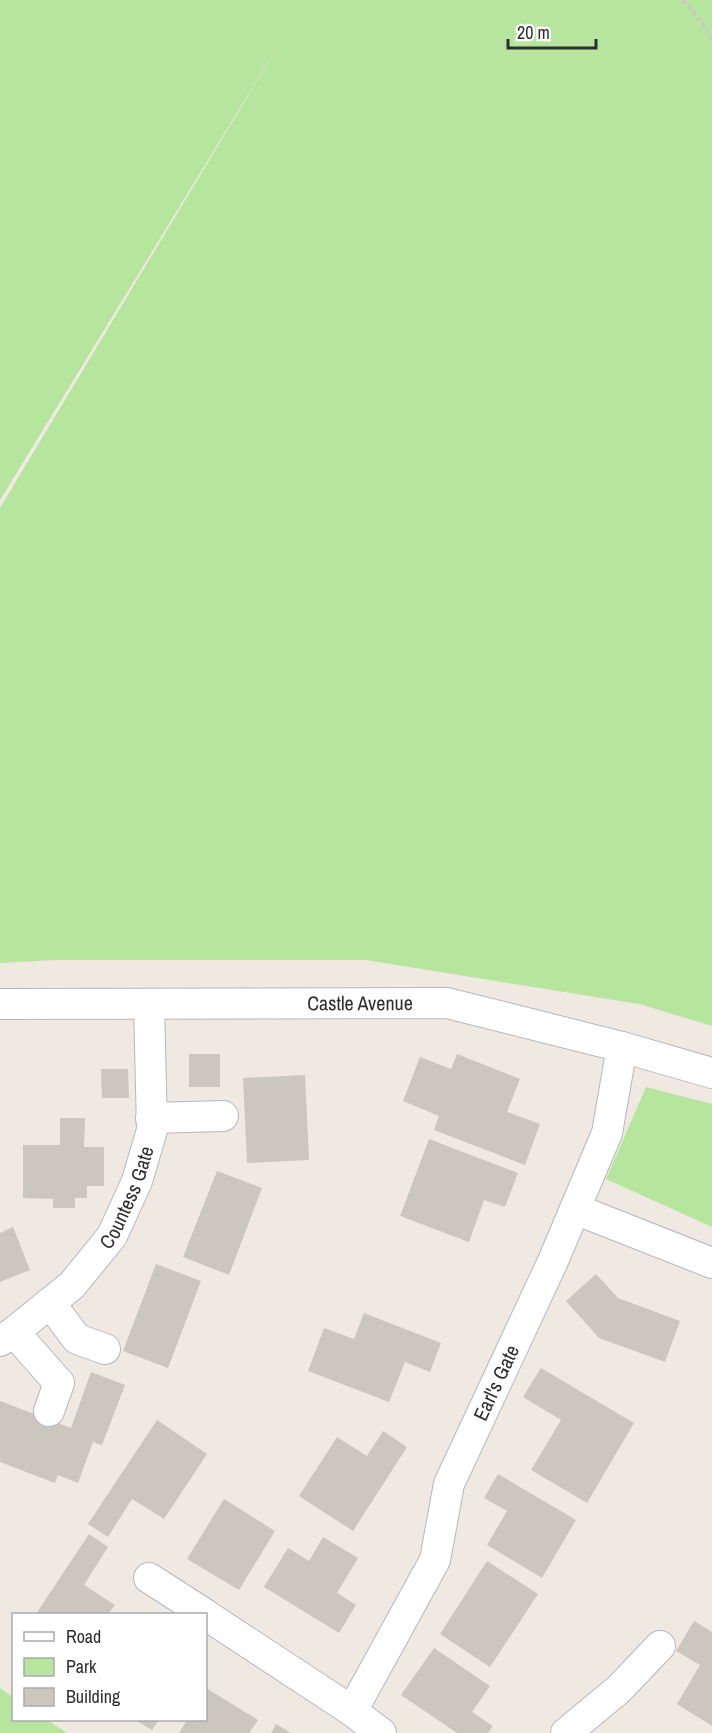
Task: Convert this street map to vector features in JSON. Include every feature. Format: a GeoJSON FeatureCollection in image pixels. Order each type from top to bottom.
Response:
{"type":"FeatureCollection","features":[{"type":"Feature","properties":{"kind":"street","name":"Castle Avenue"},"geometry":{"type":"LineString","coordinates":[[0,1004],[447,1003],[622,1047],[712,1073]]}},
{"type":"Feature","properties":{"kind":"street","name":"Countess Gate"},"geometry":{"type":"LineString","coordinates":[[7,1336],[72,1285],[112,1236],[136,1181],[152,1130],[149,1004]]}},
{"type":"Feature","properties":{"kind":"street","name":"Earl's Gate"},"geometry":{"type":"LineString","coordinates":[[352,1711],[435,1560],[449,1484],[553,1261],[607,1133],[622,1047]]}},
{"type":"Feature","properties":{"kind":"street"},"geometry":{"type":"LineString","coordinates":[[152,1118],[223,1116]]}},
{"type":"Feature","properties":{"kind":"street"},"geometry":{"type":"LineString","coordinates":[[575,1209],[712,1263]]}},
{"type":"Feature","properties":{"kind":"street"},"geometry":{"type":"LineString","coordinates":[[50,1303],[76,1339],[105,1349]]}},
{"type":"Feature","properties":{"kind":"street"},"geometry":{"type":"LineString","coordinates":[[7,1336],[59,1383],[49,1411]]}},
{"type":"Feature","properties":{"kind":"street"},"geometry":{"type":"LineString","coordinates":[[149,1578],[202,1613]]}},
{"type":"Feature","properties":{"kind":"street"},"geometry":{"type":"LineString","coordinates":[[207,1616],[352,1711],[381,1733]]}},
{"type":"Feature","properties":{"kind":"street"},"geometry":{"type":"LineString","coordinates":[[566,1733],[619,1689],[660,1646]]}},
{"type":"Feature","properties":{"kind":"path"},"geometry":{"type":"LineString","coordinates":[[683,0],[705,27],[712,41]]}},
{"type":"Feature","properties":{"kind":"green space"},"geometry":{"type":"Polygon","coordinates":[[[0,0],[712,0],[712,1026],[639,1004],[366,960],[56,960],[0,963],[0,508],[293,21],[0,500],[0,0]]]}},
{"type":"Feature","properties":{"kind":"green space"},"geometry":{"type":"Polygon","coordinates":[[[646,1087],[712,1104],[712,1227],[606,1179],[646,1087]]]}},
{"type":"Feature","properties":{"kind":"green space"},"geometry":{"type":"Polygon","coordinates":[[[0,1688],[12,1696],[12,1721],[49,1721],[67,1733],[0,1733],[0,1688]]]}},
{"type":"Feature","properties":{"kind":"building"},"geometry":{"type":"Polygon","coordinates":[[[189,1054],[220,1054],[220,1087],[189,1087],[189,1054]]]}},
{"type":"Feature","properties":{"kind":"building"},"geometry":{"type":"Polygon","coordinates":[[[457,1054],[520,1079],[507,1112],[540,1124],[525,1165],[434,1130],[439,1116],[403,1101],[420,1057],[451,1069],[457,1054]]]}},
{"type":"Feature","properties":{"kind":"building"},"geometry":{"type":"Polygon","coordinates":[[[101,1069],[128,1069],[129,1098],[102,1098],[101,1069]]]}},
{"type":"Feature","properties":{"kind":"building"},"geometry":{"type":"Polygon","coordinates":[[[305,1075],[309,1160],[247,1163],[243,1078],[305,1075]]]}},
{"type":"Feature","properties":{"kind":"building"},"geometry":{"type":"Polygon","coordinates":[[[60,1118],[85,1118],[84,1147],[104,1147],[104,1186],[87,1186],[87,1198],[75,1198],[75,1208],[53,1208],[53,1199],[23,1198],[23,1145],[60,1145],[60,1118]]]}},
{"type":"Feature","properties":{"kind":"building"},"geometry":{"type":"Polygon","coordinates":[[[429,1139],[518,1173],[505,1207],[484,1200],[469,1242],[400,1216],[429,1139]]]}},
{"type":"Feature","properties":{"kind":"building"},"geometry":{"type":"Polygon","coordinates":[[[217,1171],[262,1188],[229,1275],[183,1257],[217,1171]]]}},
{"type":"Feature","properties":{"kind":"building"},"geometry":{"type":"Polygon","coordinates":[[[13,1227],[30,1270],[0,1282],[0,1233],[13,1227]]]}},
{"type":"Feature","properties":{"kind":"building"},"geometry":{"type":"Polygon","coordinates":[[[156,1264],[201,1281],[168,1368],[123,1351],[156,1264]]]}},
{"type":"Feature","properties":{"kind":"building"},"geometry":{"type":"Polygon","coordinates":[[[596,1274],[618,1298],[680,1321],[665,1362],[599,1338],[566,1301],[596,1274]]]}},
{"type":"Feature","properties":{"kind":"building"},"geometry":{"type":"Polygon","coordinates":[[[364,1313],[441,1343],[430,1372],[405,1362],[389,1402],[308,1371],[324,1328],[354,1339],[364,1313]]]}},
{"type":"Feature","properties":{"kind":"building"},"geometry":{"type":"Polygon","coordinates":[[[541,1368],[634,1423],[587,1503],[531,1470],[561,1420],[523,1397],[541,1368]]]}},
{"type":"Feature","properties":{"kind":"building"},"geometry":{"type":"Polygon","coordinates":[[[91,1372],[125,1385],[102,1445],[93,1442],[78,1483],[58,1475],[55,1483],[0,1462],[0,1401],[71,1428],[91,1372]]]}},
{"type":"Feature","properties":{"kind":"building"},"geometry":{"type":"Polygon","coordinates":[[[157,1420],[207,1454],[164,1519],[132,1499],[108,1537],[88,1524],[157,1420]]]}},
{"type":"Feature","properties":{"kind":"building"},"geometry":{"type":"Polygon","coordinates":[[[383,1431],[407,1447],[353,1531],[299,1496],[337,1437],[367,1456],[383,1431]]]}},
{"type":"Feature","properties":{"kind":"building"},"geometry":{"type":"Polygon","coordinates":[[[498,1474],[576,1520],[542,1578],[487,1545],[507,1511],[484,1498],[498,1474]]]}},
{"type":"Feature","properties":{"kind":"building"},"geometry":{"type":"Polygon","coordinates":[[[224,1499],[275,1531],[239,1590],[187,1559],[224,1499]]]}},
{"type":"Feature","properties":{"kind":"building"},"geometry":{"type":"Polygon","coordinates":[[[89,1534],[108,1547],[84,1585],[115,1605],[109,1613],[37,1613],[89,1534]]]}},
{"type":"Feature","properties":{"kind":"building"},"geometry":{"type":"Polygon","coordinates":[[[323,1537],[358,1558],[337,1593],[356,1605],[339,1633],[264,1587],[288,1548],[309,1561],[323,1537]]]}},
{"type":"Feature","properties":{"kind":"building"},"geometry":{"type":"Polygon","coordinates":[[[487,1561],[538,1594],[490,1667],[440,1634],[487,1561]]]}},
{"type":"Feature","properties":{"kind":"building"},"geometry":{"type":"Polygon","coordinates":[[[694,1621],[712,1632],[712,1726],[677,1704],[700,1665],[676,1651],[694,1621]]]}},
{"type":"Feature","properties":{"kind":"building"},"geometry":{"type":"Polygon","coordinates":[[[434,1648],[490,1686],[472,1712],[493,1726],[488,1733],[457,1733],[401,1695],[434,1648]]]}},
{"type":"Feature","properties":{"kind":"building"},"geometry":{"type":"Polygon","coordinates":[[[207,1689],[258,1720],[249,1733],[179,1733],[186,1721],[207,1721],[207,1689]]]}},
{"type":"Feature","properties":{"kind":"building"},"geometry":{"type":"Polygon","coordinates":[[[137,1721],[158,1721],[152,1730],[137,1721]]]}},
{"type":"Feature","properties":{"kind":"building"},"geometry":{"type":"Polygon","coordinates":[[[276,1724],[291,1733],[271,1733],[276,1724]]]}}]}
